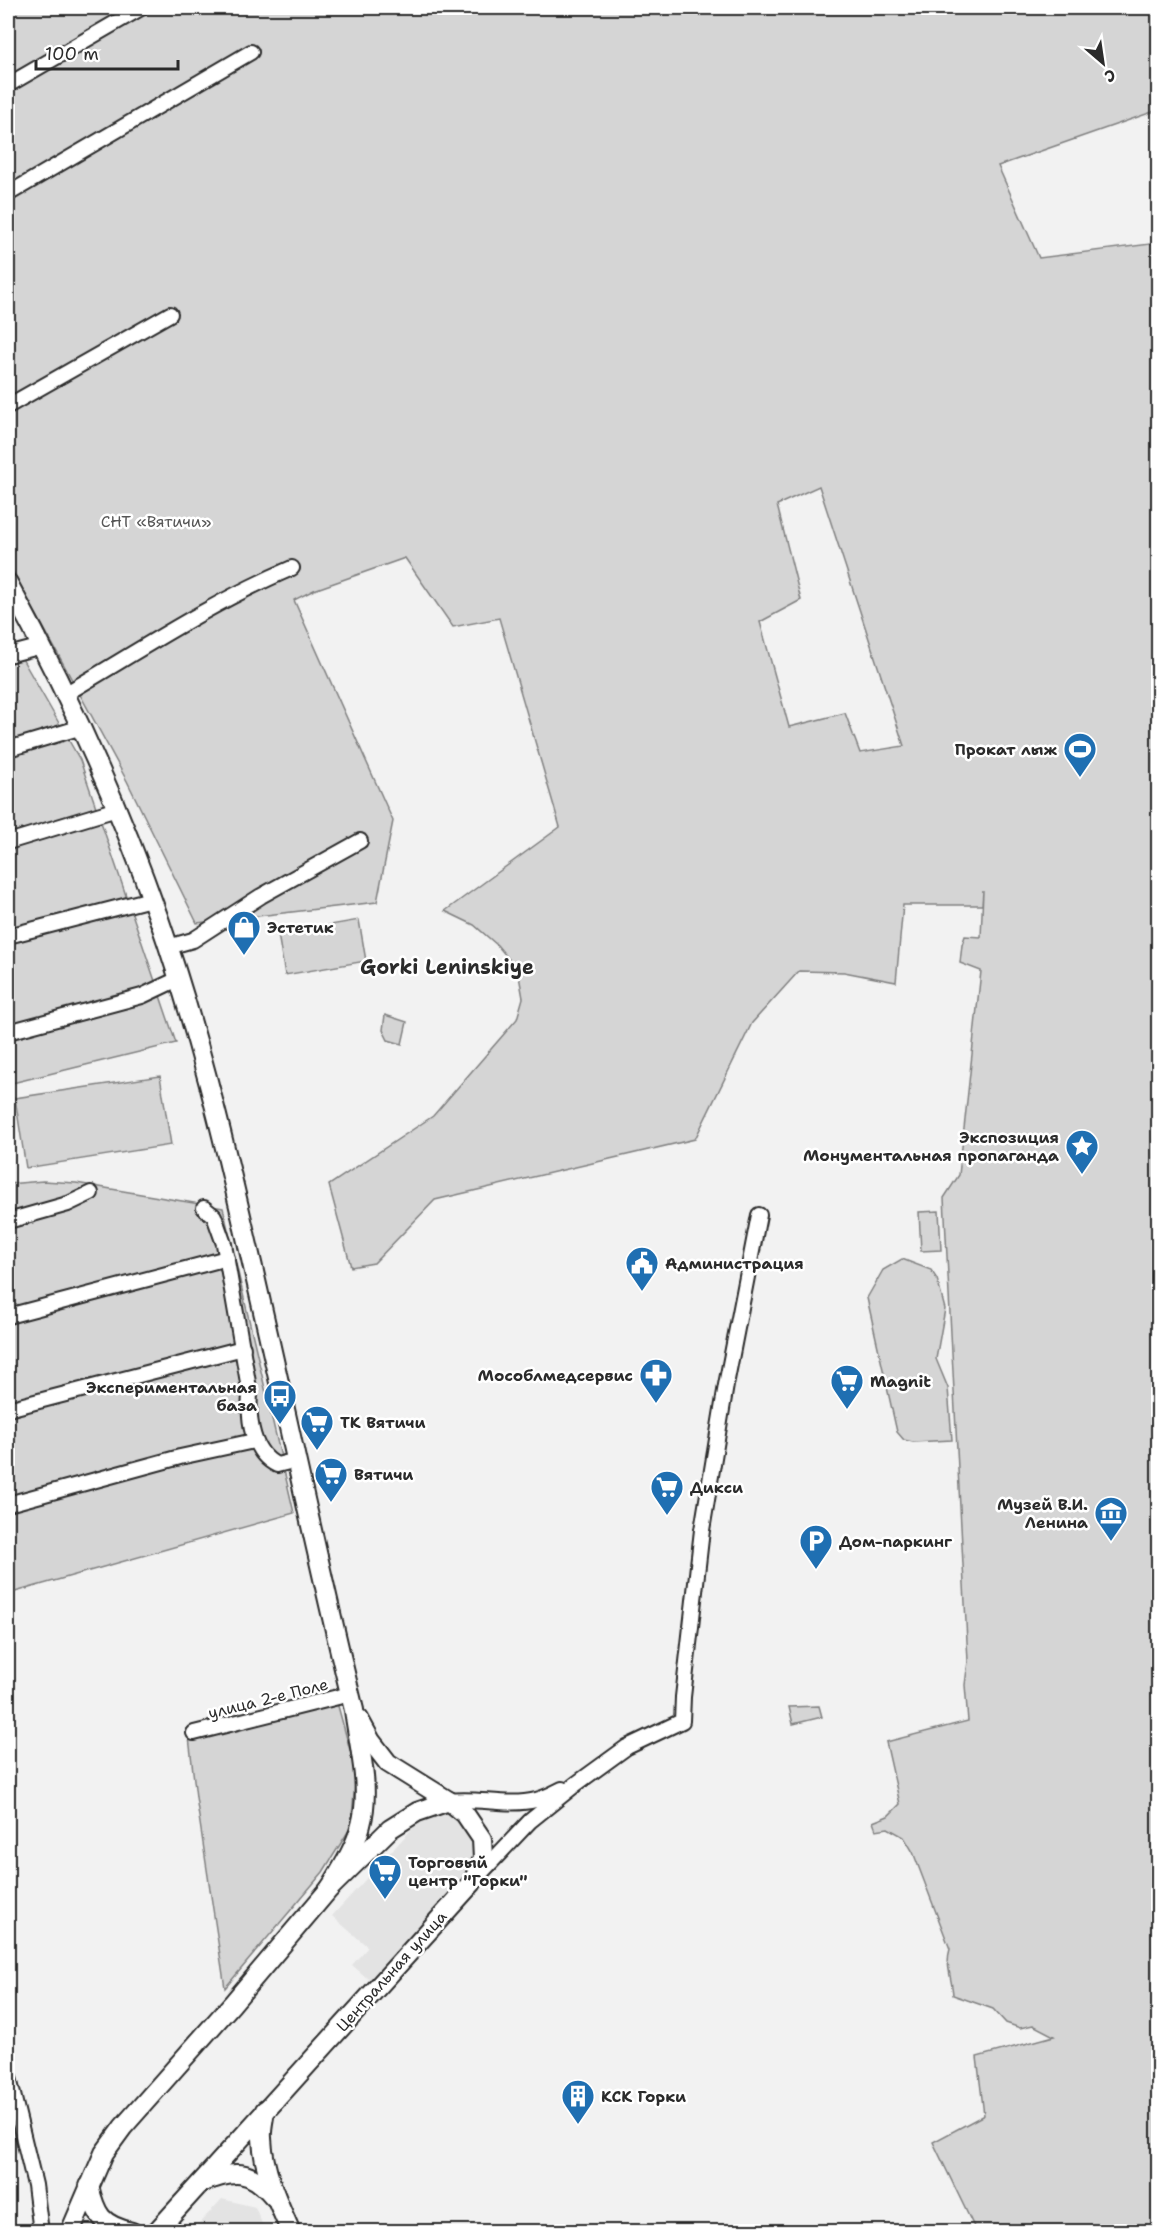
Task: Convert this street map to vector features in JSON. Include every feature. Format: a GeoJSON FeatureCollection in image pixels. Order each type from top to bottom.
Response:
{"type":"FeatureCollection","features":[{"type":"Feature","properties":{"kind":"main road"},"geometry":{"type":"LineString","coordinates":[[8,583],[82,727],[151,898],[178,979],[227,1157],[352,1702],[365,1785],[361,1824],[353,1848],[330,1888]]}},
{"type":"Feature","properties":{"kind":"main road"},"geometry":{"type":"LineString","coordinates":[[352,1702],[371,1741],[388,1763],[449,1801],[465,1814],[482,1839],[483,1859],[472,1882]]}},
{"type":"Feature","properties":{"kind":"main road"},"geometry":{"type":"LineString","coordinates":[[70,2232],[104,2153],[123,2127],[232,2004],[330,1888],[390,1829],[417,1812],[449,1801]]}},
{"type":"Feature","properties":{"kind":"main road","name":"Центральная улица"},"geometry":{"type":"LineString","coordinates":[[155,2231],[472,1882]]}},
{"type":"Feature","properties":{"kind":"main road"},"geometry":{"type":"LineString","coordinates":[[265,2110],[261,2137],[277,2200],[291,2232]]}},
{"type":"Feature","properties":{"kind":"main road"},"geometry":{"type":"LineString","coordinates":[[199,2184],[219,2176],[234,2173],[245,2174],[255,2178],[277,2200]]}},
{"type":"Feature","properties":{"kind":"main road"},"geometry":{"type":"LineString","coordinates":[[89,2186],[95,2210],[114,2227],[132,2232]]}},
{"type":"Feature","properties":{"kind":"street"},"geometry":{"type":"LineString","coordinates":[[8,85],[141,8]]}},
{"type":"Feature","properties":{"kind":"street"},"geometry":{"type":"LineString","coordinates":[[8,194],[251,52]]}},
{"type":"Feature","properties":{"kind":"street"},"geometry":{"type":"LineString","coordinates":[[8,406],[170,314]]}},
{"type":"Feature","properties":{"kind":"street"},"geometry":{"type":"LineString","coordinates":[[65,694],[174,628],[263,580],[292,568]]}},
{"type":"Feature","properties":{"kind":"street"},"geometry":{"type":"LineString","coordinates":[[8,655],[42,646]]}},
{"type":"Feature","properties":{"kind":"street"},"geometry":{"type":"LineString","coordinates":[[8,749],[82,727]]}},
{"type":"Feature","properties":{"kind":"street"},"geometry":{"type":"LineString","coordinates":[[8,842],[117,809]]}},
{"type":"Feature","properties":{"kind":"street"},"geometry":{"type":"LineString","coordinates":[[168,947],[193,940],[261,896],[360,841]]}},
{"type":"Feature","properties":{"kind":"street"},"geometry":{"type":"LineString","coordinates":[[8,936],[151,898]]}},
{"type":"Feature","properties":{"kind":"street"},"geometry":{"type":"LineString","coordinates":[[8,1032],[142,996],[178,979]]}},
{"type":"Feature","properties":{"kind":"street"},"geometry":{"type":"LineString","coordinates":[[8,1221],[68,1204],[91,1193]]}},
{"type":"Feature","properties":{"kind":"street"},"geometry":{"type":"LineString","coordinates":[[204,1208],[214,1216],[224,1244],[243,1348],[254,1441],[268,1461],[277,1465],[297,1460]]}},
{"type":"Feature","properties":{"kind":"street","name":"Центральная улица"},"geometry":{"type":"LineString","coordinates":[[472,1882],[530,1821],[576,1784],[627,1747],[682,1721],[702,1530],[726,1385],[759,1215]]}},
{"type":"Feature","properties":{"kind":"street"},"geometry":{"type":"LineString","coordinates":[[8,1316],[227,1258]]}},
{"type":"Feature","properties":{"kind":"street"},"geometry":{"type":"LineString","coordinates":[[8,1409],[243,1348]]}},
{"type":"Feature","properties":{"kind":"street"},"geometry":{"type":"LineString","coordinates":[[8,1504],[180,1457],[254,1441]]}},
{"type":"Feature","properties":{"kind":"street","name":"улица 2-е Поле"},"geometry":{"type":"LineString","coordinates":[[194,1733],[352,1702]]}},
{"type":"Feature","properties":{"kind":"street"},"geometry":{"type":"LineString","coordinates":[[449,1801],[465,1798],[511,1803],[536,1800],[576,1784]]}},
{"type":"Feature","properties":{"kind":"street"},"geometry":{"type":"LineString","coordinates":[[8,2074],[34,2185],[41,2232]]}},
{"type":"Feature","properties":{"kind":"shaded area"},"geometry":{"type":"Polygon","coordinates":[[[435,1813],[448,1813],[459,1823],[472,1842],[476,1861],[468,1879],[374,1984],[352,1965],[368,1947],[332,1916],[421,1819],[435,1813]]]}},
{"type":"Feature","properties":{"kind":"shaded area"},"geometry":{"type":"Polygon","coordinates":[[[222,2199],[255,2207],[265,2231],[192,2231],[222,2199]]]}},
{"type":"Feature","properties":{"kind":"green space","name":"СНТ «Вятичи»"},"geometry":{"type":"Polygon","coordinates":[[[8,8],[1158,8],[1158,110],[998,166],[1039,258],[1158,243],[1158,2231],[976,2231],[933,2142],[984,2115],[977,2057],[1054,2036],[1033,2025],[1020,2028],[1006,2023],[993,2009],[953,1995],[948,1966],[950,1949],[913,1852],[904,1837],[888,1828],[876,1830],[873,1822],[888,1816],[900,1804],[886,1742],[968,1721],[965,1685],[968,1661],[944,1198],[959,1175],[981,971],[960,963],[962,945],[965,936],[981,937],[983,891],[982,905],[903,905],[896,982],[844,972],[799,971],[752,1023],[695,1139],[435,1200],[374,1263],[351,1267],[329,1185],[433,1116],[517,1019],[523,998],[518,970],[497,945],[474,925],[445,911],[560,827],[499,618],[453,627],[405,558],[314,590],[294,600],[393,821],[377,902],[197,923],[127,781],[8,562],[8,8]],[[819,486],[777,505],[801,600],[760,622],[789,727],[845,713],[860,753],[904,746],[819,486]]]}},
{"type":"Feature","properties":{"kind":"green space"},"geometry":{"type":"Polygon","coordinates":[[[8,634],[80,760],[176,1043],[8,1084],[8,634]]]}},
{"type":"Feature","properties":{"kind":"green space"},"geometry":{"type":"Polygon","coordinates":[[[359,920],[366,961],[285,975],[278,934],[359,920]]]}},
{"type":"Feature","properties":{"kind":"green space"},"geometry":{"type":"Polygon","coordinates":[[[385,1015],[407,1022],[402,1044],[388,1040],[383,1030],[385,1015]]]}},
{"type":"Feature","properties":{"kind":"green space"},"geometry":{"type":"Polygon","coordinates":[[[160,1076],[171,1145],[26,1168],[15,1098],[160,1076]]]}},
{"type":"Feature","properties":{"kind":"green space"},"geometry":{"type":"Polygon","coordinates":[[[43,1181],[76,1183],[223,1208],[294,1513],[8,1594],[8,1184],[43,1181]]]}},
{"type":"Feature","properties":{"kind":"green space"},"geometry":{"type":"Polygon","coordinates":[[[939,1211],[941,1250],[921,1251],[919,1212],[939,1211]]]}},
{"type":"Feature","properties":{"kind":"green space"},"geometry":{"type":"Polygon","coordinates":[[[902,1259],[931,1270],[937,1279],[945,1309],[936,1359],[948,1388],[952,1440],[913,1442],[904,1440],[897,1432],[867,1298],[883,1270],[902,1259]]]}},
{"type":"Feature","properties":{"kind":"green space"},"geometry":{"type":"Polygon","coordinates":[[[335,1695],[356,1772],[351,1827],[323,1872],[225,1988],[188,1729],[335,1695]]]}},
{"type":"Feature","properties":{"kind":"green space"},"geometry":{"type":"Polygon","coordinates":[[[819,1706],[822,1717],[793,1724],[789,1707],[819,1706]]]}},
{"type":"Feature","properties":{"kind":"place","name":"Прокат лыж"},"geometry":{"type":"Point","coordinates":[1080,778]}},
{"type":"Feature","properties":{"kind":"place","name":"Эстетик"},"geometry":{"type":"Point","coordinates":[244,956]}},
{"type":"Feature","properties":{"kind":"place","name":"Экспозиция Монументальная пропаганда"},"geometry":{"type":"Point","coordinates":[1082,1175]}},
{"type":"Feature","properties":{"kind":"place","name":"Администрация"},"geometry":{"type":"Point","coordinates":[642,1292]}},
{"type":"Feature","properties":{"kind":"place","name":"Мособлмедсервис"},"geometry":{"type":"Point","coordinates":[656,1404]}},
{"type":"Feature","properties":{"kind":"place","name":"Magnit"},"geometry":{"type":"Point","coordinates":[847,1410]}},
{"type":"Feature","properties":{"kind":"place","name":"Экспериментальная база"},"geometry":{"type":"Point","coordinates":[280,1425]}},
{"type":"Feature","properties":{"kind":"place","name":"ТК Вятичи"},"geometry":{"type":"Point","coordinates":[317,1451]}},
{"type":"Feature","properties":{"kind":"place","name":"Вятичи"},"geometry":{"type":"Point","coordinates":[331,1503]}},
{"type":"Feature","properties":{"kind":"place","name":"Дикси"},"geometry":{"type":"Point","coordinates":[667,1516]}},
{"type":"Feature","properties":{"kind":"place","name":"Музей В.И. Ленина"},"geometry":{"type":"Point","coordinates":[1111,1542]}},
{"type":"Feature","properties":{"kind":"place","name":"Дом-паркинг"},"geometry":{"type":"Point","coordinates":[816,1570]}},
{"type":"Feature","properties":{"kind":"place","name":"Торговый центр \"Горки\""},"geometry":{"type":"Point","coordinates":[385,1900]}},
{"type":"Feature","properties":{"kind":"place","name":"КСК Горки"},"geometry":{"type":"Point","coordinates":[578,2125]}},
{"type":"Feature","properties":{"kind":"district","name":"Gorki Leninskiye"},"geometry":{"type":"Point","coordinates":[447,967]}}]}
